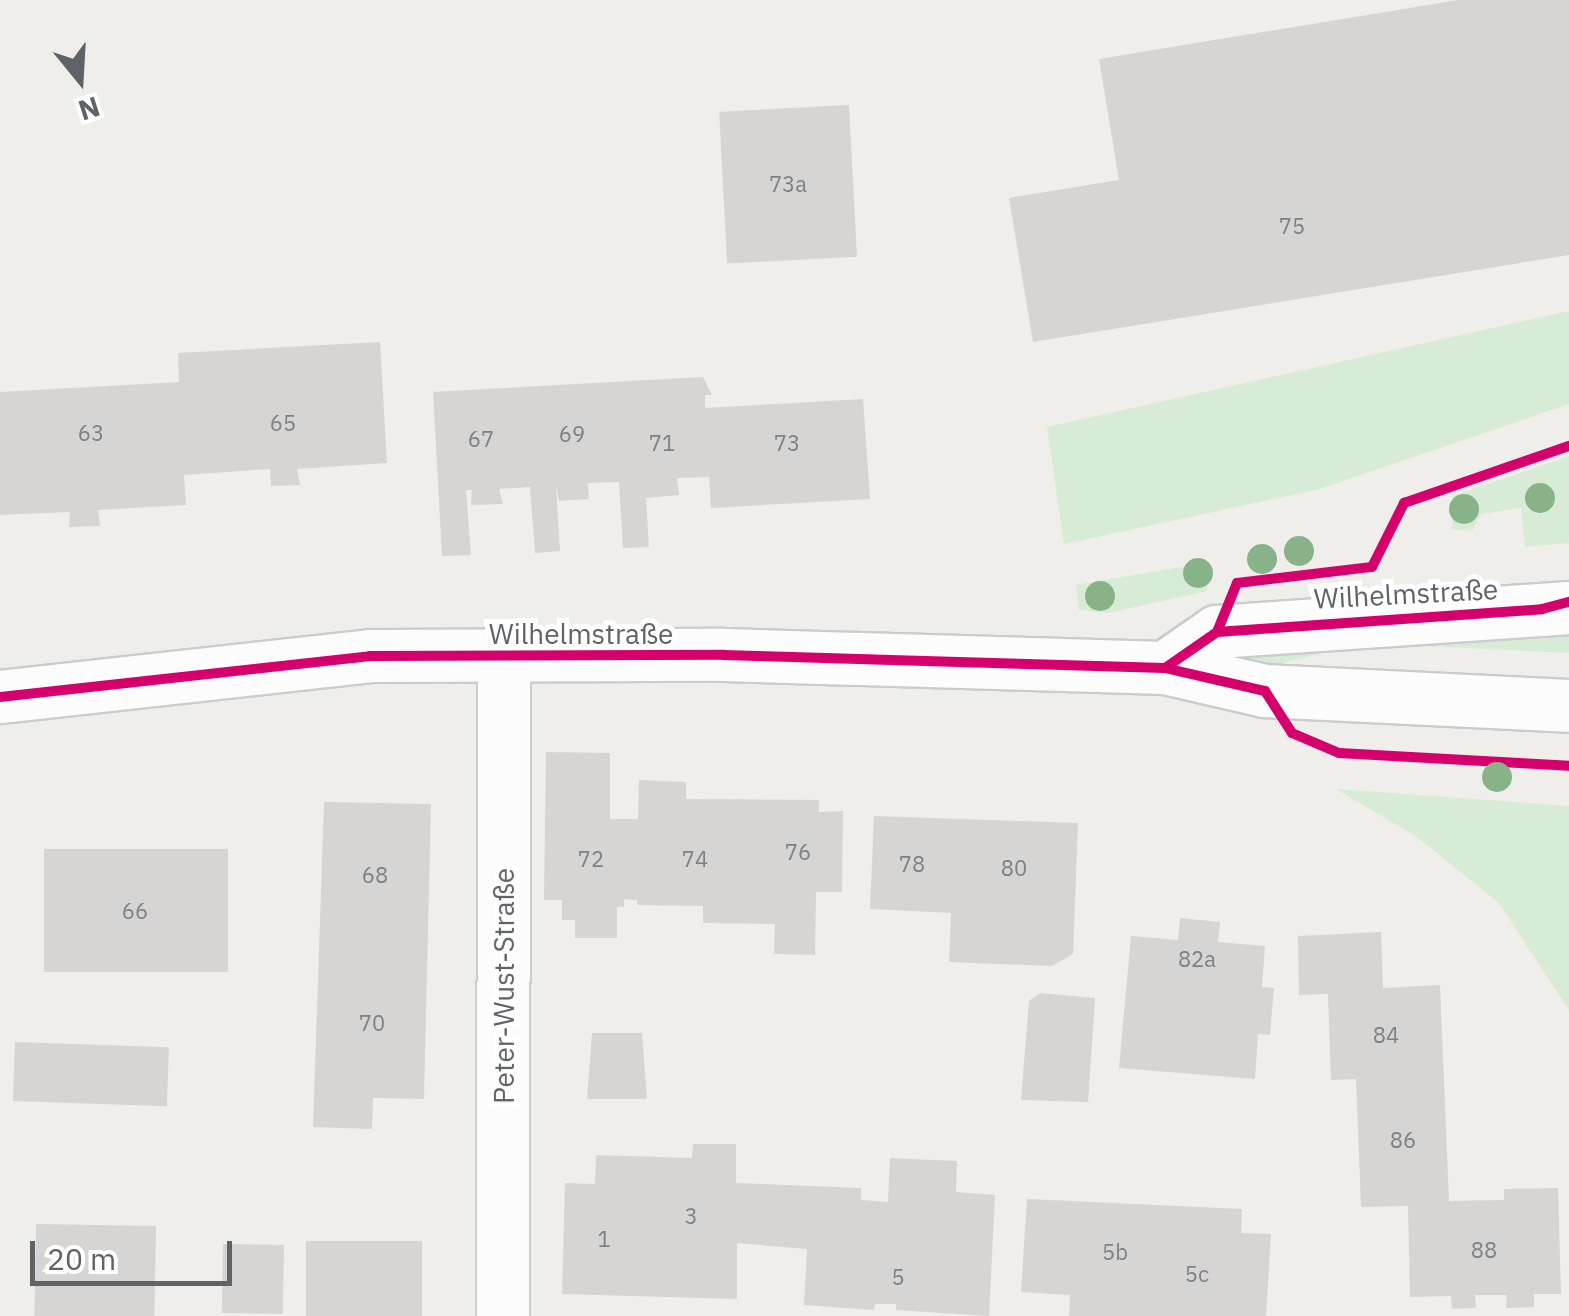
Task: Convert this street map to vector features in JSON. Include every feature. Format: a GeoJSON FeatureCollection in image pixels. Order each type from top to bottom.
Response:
{"type":"FeatureCollection","features":[{"type":"Feature","properties":{"kind":"street","name":"Wilhelmstraße"},"geometry":{"type":"LineString","coordinates":[[1165,668],[1217,632],[1560,604]]}},
{"type":"Feature","properties":{"kind":"street","name":"Wilhelmstraße"},"geometry":{"type":"LineString","coordinates":[[0,697],[259,665],[504,656],[1165,668],[1265,691],[1569,706]]}},
{"type":"Feature","properties":{"kind":"street","name":"Peter-Wust-Straße"},"geometry":{"type":"LineString","coordinates":[[503,1316],[504,656]]}},
{"type":"Feature","properties":{"kind":"green space"},"geometry":{"type":"Polygon","coordinates":[[[1569,311],[1569,404],[1320,489],[1064,544],[1047,427],[1569,311]]]}},
{"type":"Feature","properties":{"kind":"green space"},"geometry":{"type":"Polygon","coordinates":[[[1569,456],[1569,543],[1525,547],[1521,508],[1481,514],[1472,531],[1452,529],[1452,496],[1569,456]]]}},
{"type":"Feature","properties":{"kind":"green space"},"geometry":{"type":"Polygon","coordinates":[[[1209,562],[1207,591],[1108,613],[1079,610],[1076,585],[1209,562]]]}},
{"type":"Feature","properties":{"kind":"green space"},"geometry":{"type":"Polygon","coordinates":[[[1569,633],[1569,653],[1405,645],[1337,650],[1266,667],[1236,655],[1569,633]]]}},
{"type":"Feature","properties":{"kind":"green space"},"geometry":{"type":"Polygon","coordinates":[[[1336,789],[1569,806],[1569,1010],[1499,903],[1417,837],[1336,789]]]}},
{"type":"Feature","properties":{"kind":"building"},"geometry":{"type":"Polygon","coordinates":[[[1458,0],[1569,0],[1569,255],[1033,342],[1009,198],[1119,180],[1099,59],[1458,0]]]}},
{"type":"Feature","properties":{"kind":"building"},"geometry":{"type":"Polygon","coordinates":[[[849,105],[857,257],[727,264],[719,112],[849,105]]]}},
{"type":"Feature","properties":{"kind":"building"},"geometry":{"type":"Polygon","coordinates":[[[380,342],[387,463],[297,469],[300,485],[271,486],[270,469],[184,475],[186,505],[98,510],[100,526],[69,527],[70,512],[0,515],[0,392],[179,382],[178,353],[380,342]]]}},
{"type":"Feature","properties":{"kind":"building"},"geometry":{"type":"Polygon","coordinates":[[[703,377],[712,395],[705,395],[705,408],[863,399],[870,499],[711,508],[709,477],[677,478],[679,495],[646,498],[649,547],[623,548],[619,482],[588,483],[589,499],[559,501],[556,486],[560,551],[535,553],[530,487],[499,489],[503,504],[471,505],[472,490],[466,490],[471,555],[442,556],[433,392],[703,377]]]}},
{"type":"Feature","properties":{"kind":"building"},"geometry":{"type":"Polygon","coordinates":[[[546,752],[610,753],[610,819],[638,819],[639,780],[686,782],[686,799],[819,800],[819,812],[843,811],[842,892],[816,892],[815,955],[774,954],[775,924],[703,923],[703,906],[637,905],[637,900],[624,899],[624,907],[617,907],[617,938],[575,938],[575,920],[562,920],[562,900],[544,900],[546,752]]]}},
{"type":"Feature","properties":{"kind":"building"},"geometry":{"type":"Polygon","coordinates":[[[324,802],[431,804],[424,1099],[373,1098],[372,1129],[313,1127],[324,802]]]}},
{"type":"Feature","properties":{"kind":"building"},"geometry":{"type":"Polygon","coordinates":[[[874,816],[1078,823],[1073,954],[1052,966],[949,962],[951,913],[870,909],[874,816]]]}},
{"type":"Feature","properties":{"kind":"building"},"geometry":{"type":"Polygon","coordinates":[[[44,849],[228,849],[228,972],[44,972],[44,849]]]}},
{"type":"Feature","properties":{"kind":"building"},"geometry":{"type":"Polygon","coordinates":[[[1180,918],[1220,922],[1218,942],[1265,946],[1262,987],[1274,988],[1270,1035],[1258,1034],[1255,1079],[1119,1068],[1131,936],[1178,940],[1180,918]]]}},
{"type":"Feature","properties":{"kind":"building"},"geometry":{"type":"Polygon","coordinates":[[[1381,932],[1383,988],[1440,985],[1449,1201],[1504,1200],[1504,1189],[1558,1188],[1561,1294],[1534,1294],[1534,1307],[1506,1308],[1507,1295],[1475,1295],[1476,1308],[1452,1309],[1451,1296],[1410,1297],[1408,1206],[1361,1207],[1356,1079],[1331,1080],[1328,994],[1299,995],[1298,936],[1381,932]]]}},
{"type":"Feature","properties":{"kind":"building"},"geometry":{"type":"Polygon","coordinates":[[[1040,993],[1095,998],[1088,1102],[1021,1100],[1029,1001],[1040,993]]]}},
{"type":"Feature","properties":{"kind":"building"},"geometry":{"type":"Polygon","coordinates":[[[592,1033],[642,1033],[647,1099],[587,1099],[592,1033]]]}},
{"type":"Feature","properties":{"kind":"building"},"geometry":{"type":"Polygon","coordinates":[[[15,1042],[169,1047],[167,1106],[13,1101],[15,1042]]]}},
{"type":"Feature","properties":{"kind":"building"},"geometry":{"type":"Polygon","coordinates":[[[693,1144],[736,1144],[736,1183],[861,1188],[861,1200],[888,1202],[890,1158],[957,1161],[956,1192],[995,1195],[989,1316],[896,1310],[896,1304],[875,1304],[874,1310],[804,1305],[807,1249],[737,1243],[737,1299],[562,1294],[565,1183],[595,1184],[596,1155],[692,1158],[693,1144]]]}},
{"type":"Feature","properties":{"kind":"building"},"geometry":{"type":"Polygon","coordinates":[[[1027,1199],[1242,1209],[1241,1233],[1271,1234],[1266,1316],[1069,1316],[1070,1295],[1021,1292],[1027,1199]]]}},
{"type":"Feature","properties":{"kind":"building"},"geometry":{"type":"Polygon","coordinates":[[[36,1224],[156,1226],[154,1316],[34,1316],[36,1224]]]}},
{"type":"Feature","properties":{"kind":"building"},"geometry":{"type":"Polygon","coordinates":[[[306,1241],[422,1241],[422,1316],[306,1316],[306,1241]]]}},
{"type":"Feature","properties":{"kind":"building"},"geometry":{"type":"Polygon","coordinates":[[[223,1244],[284,1245],[283,1314],[222,1313],[223,1244]]]}},
{"type":"Feature","properties":{"kind":"cycle path"},"geometry":{"type":"LineString","coordinates":[[1217,632],[1237,583],[1372,567],[1404,503],[1569,446]]}},
{"type":"Feature","properties":{"kind":"cycle path"},"geometry":{"type":"LineString","coordinates":[[1165,668],[1217,632],[1542,609],[1569,602]]}},
{"type":"Feature","properties":{"kind":"cycle path"},"geometry":{"type":"LineString","coordinates":[[0,697],[370,656],[724,655],[1165,668],[1265,691],[1292,733],[1339,753],[1569,766]]}}]}
